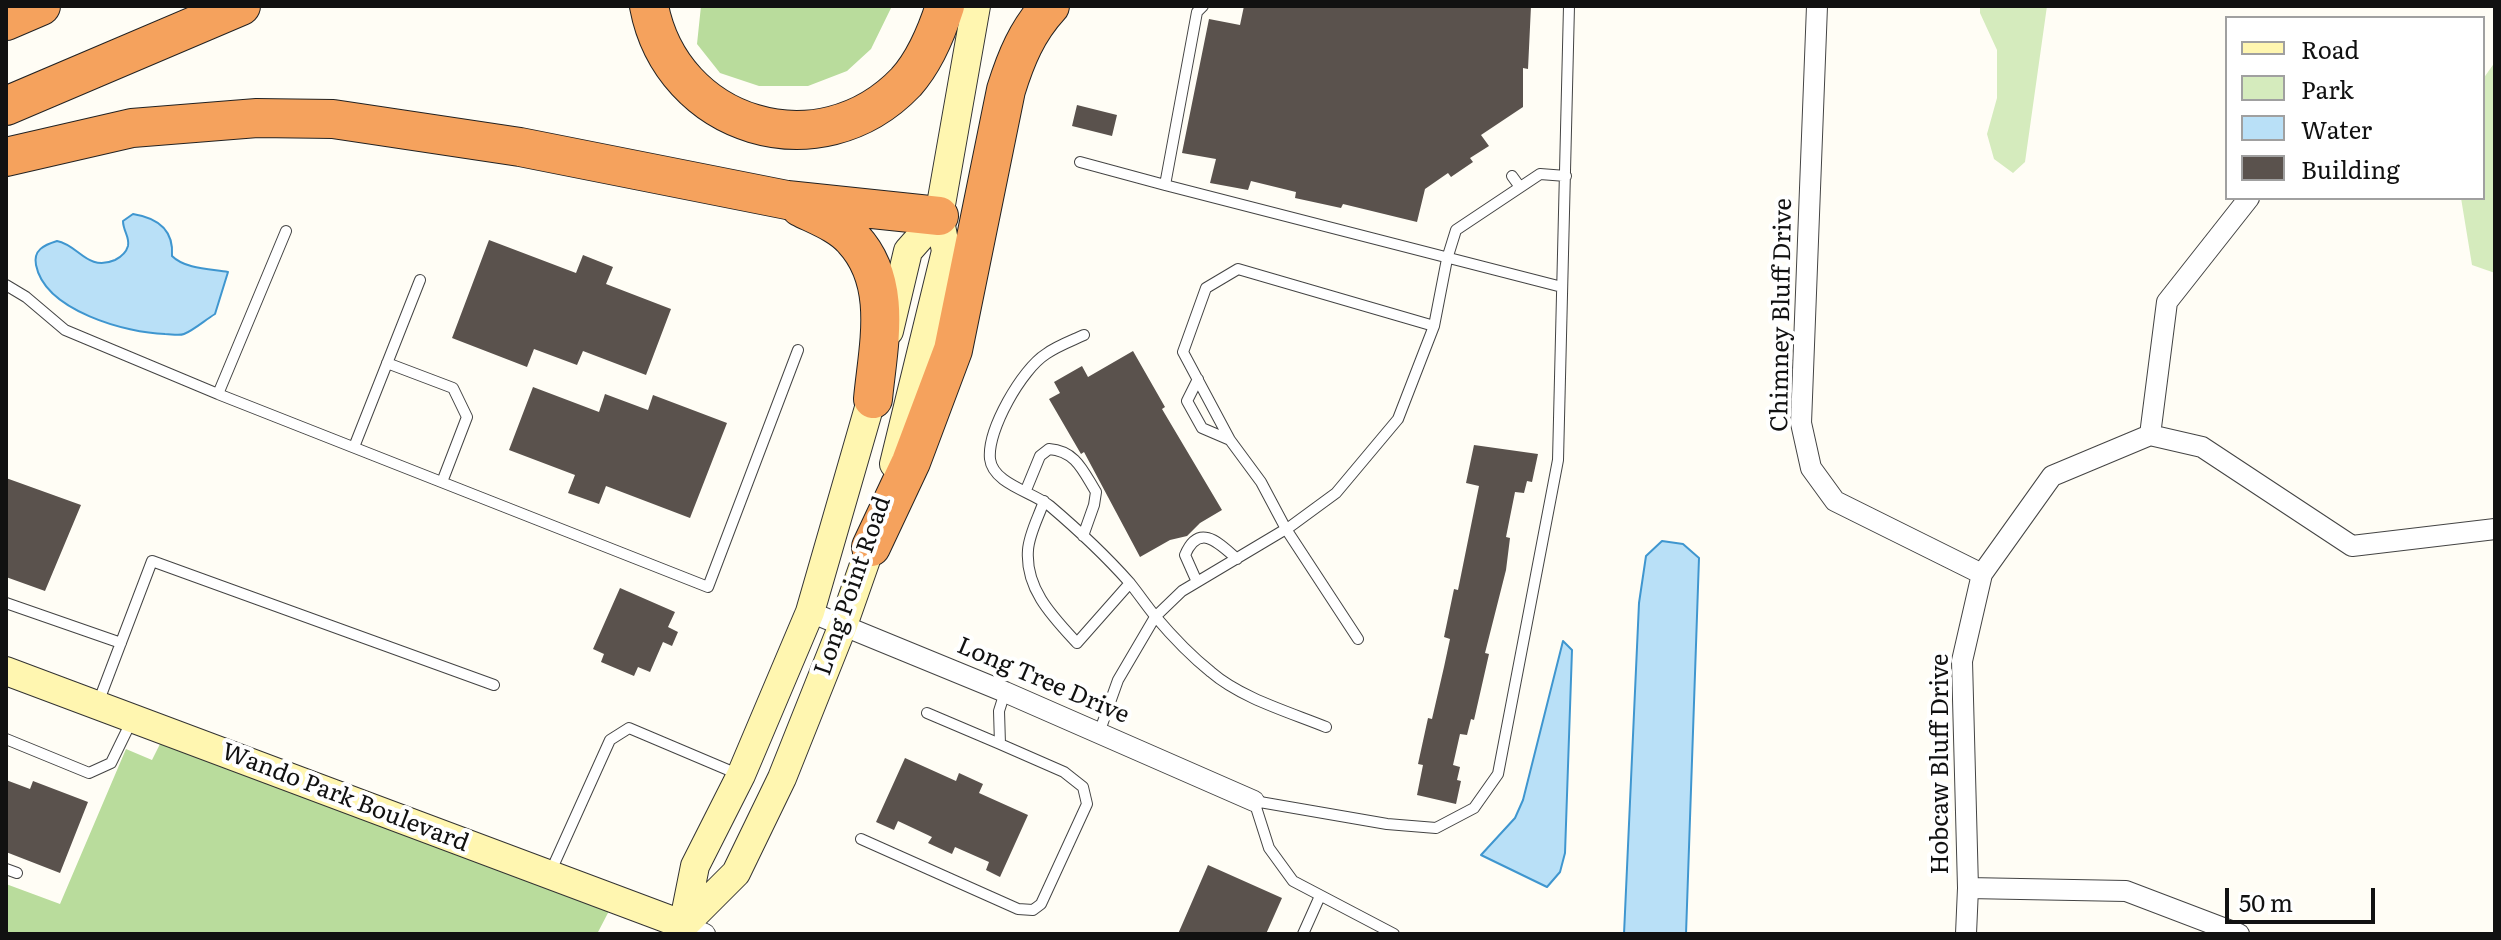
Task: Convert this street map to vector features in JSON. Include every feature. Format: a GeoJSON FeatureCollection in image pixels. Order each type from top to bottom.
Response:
{"type":"FeatureCollection","features":[{"type":"Feature","properties":{"kind":"highway"},"geometry":{"type":"LineString","coordinates":[[6,21],[41,6]]}},
{"type":"Feature","properties":{"kind":"highway"},"geometry":{"type":"LineString","coordinates":[[6,106],[241,6]]}},
{"type":"Feature","properties":{"kind":"highway"},"geometry":{"type":"LineString","coordinates":[[649,6],[653,25],[667,57],[688,83],[711,103],[740,119],[773,130],[804,130],[838,125],[864,114],[897,90],[924,55],[945,6]]}},
{"type":"Feature","properties":{"kind":"highway"},"geometry":{"type":"LineString","coordinates":[[871,547],[911,462],[953,350],[1002,106],[1013,66],[1033,25],[1050,6]]}},
{"type":"Feature","properties":{"kind":"highway"},"geometry":{"type":"LineString","coordinates":[[6,157],[132,128],[257,118],[333,119],[520,147],[787,200],[939,216]]}},
{"type":"Feature","properties":{"kind":"highway"},"geometry":{"type":"LineString","coordinates":[[787,200],[833,224],[853,239],[880,289],[880,329],[873,399]]}},
{"type":"Feature","properties":{"kind":"main road","name":"Long Point Road"},"geometry":{"type":"LineString","coordinates":[[689,931],[736,873],[782,778],[871,547],[910,405],[946,251],[939,216],[976,6]]}},
{"type":"Feature","properties":{"kind":"main road","name":"Long Point Road"},"geometry":{"type":"LineString","coordinates":[[689,931],[695,866],[741,775],[810,612],[873,399],[908,251],[939,216]]}},
{"type":"Feature","properties":{"kind":"main road","name":"Wando Park Boulevard"},"geometry":{"type":"LineString","coordinates":[[6,671],[550,875],[689,931]]}},
{"type":"Feature","properties":{"kind":"street","name":"Chimney Bluff Drive"},"geometry":{"type":"LineString","coordinates":[[1817,6],[1801,423],[1811,468],[1835,501],[1982,574]]}},
{"type":"Feature","properties":{"kind":"street"},"geometry":{"type":"LineString","coordinates":[[2247,200],[2167,302],[2150,435],[2202,447],[2352,546],[2495,529]]}},
{"type":"Feature","properties":{"kind":"street","name":"Hobcaw Bluff Drive"},"geometry":{"type":"LineString","coordinates":[[1966,934],[1968,888],[1962,661],[1982,574],[2052,476],[2150,435]]}},
{"type":"Feature","properties":{"kind":"street","name":"Long Tree Drive"},"geometry":{"type":"LineString","coordinates":[[810,612],[1005,692],[1254,801]]}},
{"type":"Feature","properties":{"kind":"street"},"geometry":{"type":"LineString","coordinates":[[1968,888],[2126,891],[2239,934]]}},
{"type":"Feature","properties":{"kind":"lane"},"geometry":{"type":"LineString","coordinates":[[1165,185],[1197,12],[1203,6]]}},
{"type":"Feature","properties":{"kind":"lane"},"geometry":{"type":"LineString","coordinates":[[1394,934],[1293,881],[1269,848],[1254,801],[1387,824],[1436,828],[1474,808],[1498,774],[1558,460],[1569,6]]}},
{"type":"Feature","properties":{"kind":"lane"},"geometry":{"type":"LineString","coordinates":[[1080,162],[1562,287]]}},
{"type":"Feature","properties":{"kind":"lane"},"geometry":{"type":"LineString","coordinates":[[1099,733],[1118,680],[1155,617],[1182,591],[1286,529],[1336,493],[1398,419],[1434,326],[1456,230],[1540,174],[1566,176]]}},
{"type":"Feature","properties":{"kind":"lane"},"geometry":{"type":"LineString","coordinates":[[1512,176],[1520,187]]}},
{"type":"Feature","properties":{"kind":"lane"},"geometry":{"type":"LineString","coordinates":[[1463,209],[1471,220]]}},
{"type":"Feature","properties":{"kind":"lane"},"geometry":{"type":"LineString","coordinates":[[218,394],[286,231]]}},
{"type":"Feature","properties":{"kind":"lane"},"geometry":{"type":"LineString","coordinates":[[1358,639],[1286,529],[1261,482],[1230,440],[1183,352],[1206,288],[1238,269],[1434,326]]}},
{"type":"Feature","properties":{"kind":"lane"},"geometry":{"type":"LineString","coordinates":[[354,447],[420,280]]}},
{"type":"Feature","properties":{"kind":"lane"},"geometry":{"type":"LineString","coordinates":[[6,285],[26,297],[65,330],[218,394],[708,587],[798,350]]}},
{"type":"Feature","properties":{"kind":"lane"},"geometry":{"type":"LineString","coordinates":[[1084,335],[1044,355],[1025,374],[999,420],[991,446],[990,461],[997,473],[1007,482],[1044,501],[1083,536],[1130,583],[1155,617],[1212,674],[1261,701],[1326,727]]}},
{"type":"Feature","properties":{"kind":"lane"},"geometry":{"type":"LineString","coordinates":[[387,363],[453,388],[467,417],[442,482]]}},
{"type":"Feature","properties":{"kind":"lane"},"geometry":{"type":"LineString","coordinates":[[1198,379],[1187,401],[1202,428],[1230,440]]}},
{"type":"Feature","properties":{"kind":"lane"},"geometry":{"type":"LineString","coordinates":[[1026,490],[1040,456],[1049,449],[1061,450],[1074,457],[1096,492],[1083,536]]}},
{"type":"Feature","properties":{"kind":"lane"},"geometry":{"type":"LineString","coordinates":[[1044,501],[1028,549],[1031,580],[1046,608],[1077,643],[1130,583]]}},
{"type":"Feature","properties":{"kind":"lane"},"geometry":{"type":"LineString","coordinates":[[1197,582],[1185,555],[1197,538],[1208,538],[1220,544],[1237,559]]}},
{"type":"Feature","properties":{"kind":"lane"},"geometry":{"type":"LineString","coordinates":[[97,705],[152,561],[494,685]]}},
{"type":"Feature","properties":{"kind":"lane"},"geometry":{"type":"LineString","coordinates":[[6,603],[121,643]]}},
{"type":"Feature","properties":{"kind":"lane"},"geometry":{"type":"LineString","coordinates":[[1000,744],[999,711],[1005,692]]}},
{"type":"Feature","properties":{"kind":"lane"},"geometry":{"type":"LineString","coordinates":[[861,839],[1018,909],[1033,910],[1041,904],[1087,804],[1083,787],[1064,772],[927,713]]}},
{"type":"Feature","properties":{"kind":"lane"},"geometry":{"type":"LineString","coordinates":[[6,739],[89,773],[111,763],[133,718]]}},
{"type":"Feature","properties":{"kind":"lane"},"geometry":{"type":"LineString","coordinates":[[550,875],[610,740],[629,728],[741,775]]}},
{"type":"Feature","properties":{"kind":"lane"},"geometry":{"type":"LineString","coordinates":[[1303,934],[1320,896]]}},
{"type":"Feature","properties":{"kind":"lane"},"geometry":{"type":"LineString","coordinates":[[1365,934],[1370,922]]}},
{"type":"Feature","properties":{"kind":"green space"},"geometry":{"type":"Polygon","coordinates":[[[701,6],[892,6],[871,49],[847,71],[808,86],[759,86],[720,73],[697,44],[701,6]]]}},
{"type":"Feature","properties":{"kind":"green space"},"geometry":{"type":"Polygon","coordinates":[[[1980,6],[2047,6],[2025,162],[2013,173],[1994,159],[1987,134],[1997,98],[1997,50],[1980,13],[1980,6]]]}},
{"type":"Feature","properties":{"kind":"green space"},"geometry":{"type":"Polygon","coordinates":[[[2495,62],[2495,273],[2472,265],[2461,200],[2485,200],[2485,76],[2495,62]]]}},
{"type":"Feature","properties":{"kind":"green space"},"geometry":{"type":"Polygon","coordinates":[[[162,740],[609,911],[597,934],[6,933],[6,884],[60,904],[126,749],[152,760],[162,740]]]}},
{"type":"Feature","properties":{"kind":"water"},"geometry":{"type":"Polygon","coordinates":[[[133,214],[163,227],[170,239],[172,256],[177,260],[198,268],[228,272],[215,314],[184,334],[149,333],[90,316],[55,295],[43,281],[36,265],[36,255],[40,249],[57,241],[97,263],[115,260],[127,248],[123,221],[133,214]]]}},
{"type":"Feature","properties":{"kind":"water"},"geometry":{"type":"Polygon","coordinates":[[[1662,541],[1683,544],[1699,558],[1686,934],[1624,934],[1639,603],[1646,556],[1662,541]]]}},
{"type":"Feature","properties":{"kind":"water"},"geometry":{"type":"Polygon","coordinates":[[[1563,641],[1572,650],[1565,853],[1560,872],[1547,887],[1481,855],[1515,818],[1523,800],[1563,641]]]}},
{"type":"Feature","properties":{"kind":"building"},"geometry":{"type":"Polygon","coordinates":[[[1244,6],[1531,6],[1528,69],[1523,68],[1523,107],[1481,135],[1489,146],[1470,158],[1473,162],[1451,177],[1448,173],[1425,189],[1417,222],[1343,204],[1341,208],[1295,198],[1296,192],[1251,181],[1248,190],[1210,183],[1216,159],[1182,153],[1209,19],[1240,25],[1244,6]]]}},
{"type":"Feature","properties":{"kind":"building"},"geometry":{"type":"Polygon","coordinates":[[[1077,105],[1117,115],[1112,136],[1072,126],[1077,105]]]}},
{"type":"Feature","properties":{"kind":"building"},"geometry":{"type":"Polygon","coordinates":[[[489,240],[576,273],[583,255],[613,267],[606,284],[671,309],[646,375],[583,351],[577,365],[534,349],[527,367],[452,338],[489,240]]]}},
{"type":"Feature","properties":{"kind":"building"},"geometry":{"type":"Polygon","coordinates":[[[1133,351],[1165,407],[1162,409],[1222,510],[1200,523],[1187,536],[1170,540],[1140,557],[1084,452],[1081,454],[1049,399],[1060,393],[1054,382],[1082,366],[1088,377],[1133,351]]]}},
{"type":"Feature","properties":{"kind":"building"},"geometry":{"type":"Polygon","coordinates":[[[533,387],[599,412],[605,394],[648,410],[653,395],[727,423],[690,518],[606,486],[599,504],[568,493],[575,475],[509,450],[533,387]]]}},
{"type":"Feature","properties":{"kind":"building"},"geometry":{"type":"Polygon","coordinates":[[[1474,445],[1538,454],[1532,482],[1527,481],[1524,493],[1515,492],[1506,537],[1510,538],[1506,570],[1485,653],[1489,654],[1474,720],[1471,719],[1467,735],[1460,734],[1453,765],[1460,767],[1457,780],[1461,781],[1456,804],[1417,795],[1423,765],[1418,764],[1444,667],[1450,639],[1444,637],[1454,589],[1458,590],[1479,486],[1466,483],[1474,445]]]}},
{"type":"Feature","properties":{"kind":"building"},"geometry":{"type":"Polygon","coordinates":[[[6,478],[81,505],[45,591],[6,577],[6,478]]]}},
{"type":"Feature","properties":{"kind":"building"},"geometry":{"type":"Polygon","coordinates":[[[620,588],[675,612],[668,627],[678,632],[672,646],[663,642],[650,672],[638,667],[634,676],[601,662],[604,654],[593,649],[620,588]]]}},
{"type":"Feature","properties":{"kind":"building"},"geometry":{"type":"Polygon","coordinates":[[[905,758],[956,781],[959,773],[983,784],[979,793],[1028,815],[1000,877],[986,870],[989,862],[955,847],[952,854],[928,843],[932,837],[898,821],[894,830],[876,822],[905,758]]]}},
{"type":"Feature","properties":{"kind":"building"},"geometry":{"type":"Polygon","coordinates":[[[6,780],[30,789],[33,781],[88,802],[60,873],[6,852],[6,780]]]}},
{"type":"Feature","properties":{"kind":"building"},"geometry":{"type":"Polygon","coordinates":[[[1208,865],[1282,898],[1266,934],[1178,934],[1208,865]]]}}]}
